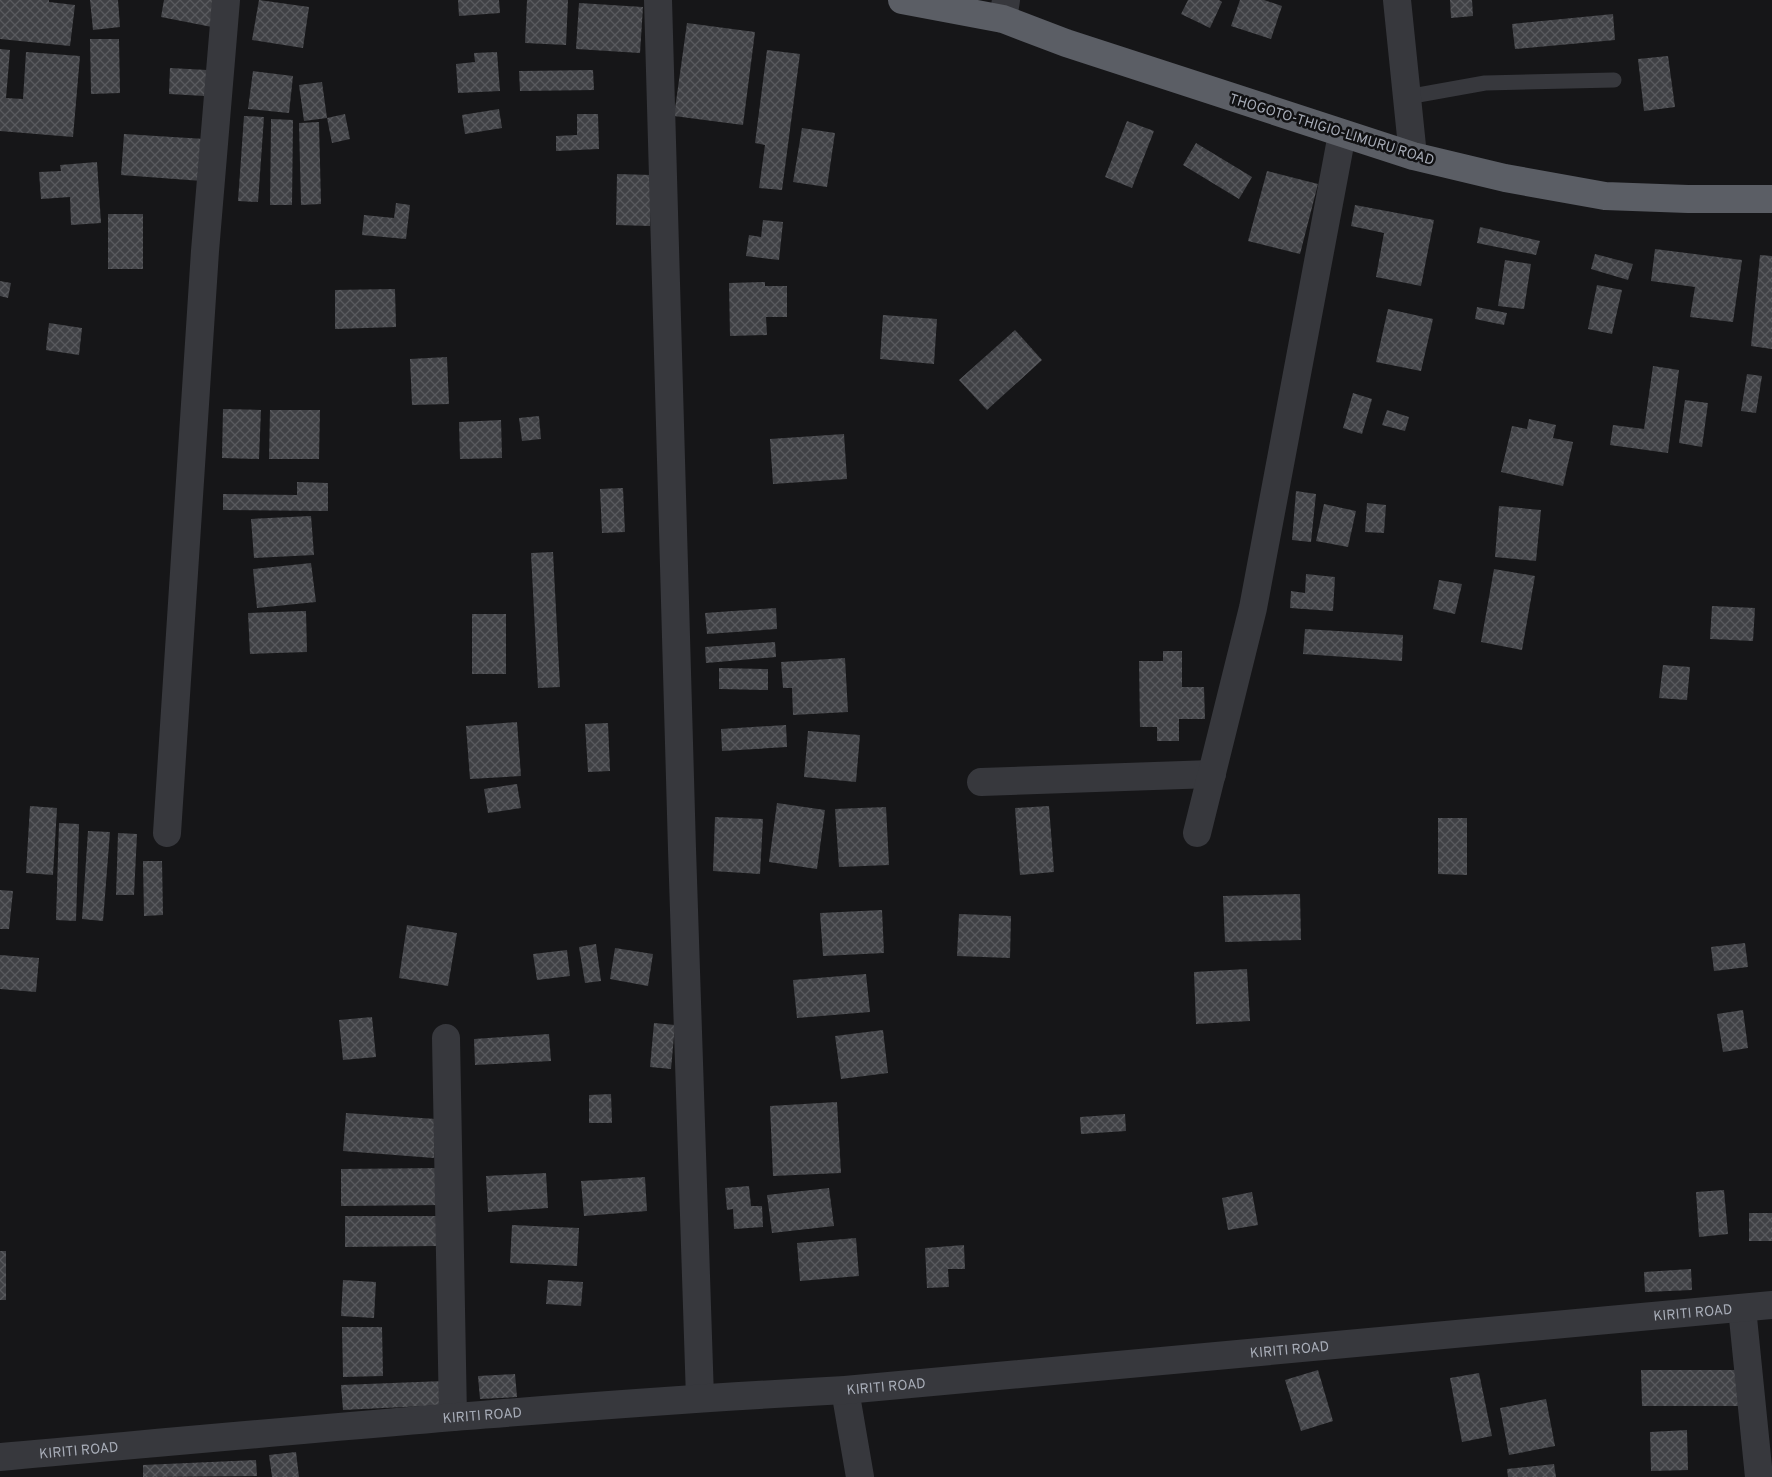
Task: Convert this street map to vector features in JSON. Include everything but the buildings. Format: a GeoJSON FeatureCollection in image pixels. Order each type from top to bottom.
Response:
{"type":"FeatureCollection","features":[{"type":"Feature","properties":{"kind":"highway","name":"THOGOTO-THIGIO-LIMURU ROAD"},"geometry":{"type":"LineString","coordinates":[[908,0],[1004,10],[1066,43],[1413,156],[1505,178],[1605,196],[1688,199],[1772,199]]}},
{"type":"Feature","properties":{"kind":"street"},"geometry":{"type":"LineString","coordinates":[[167,833],[205,252],[226,0]]}},
{"type":"Feature","properties":{"kind":"street"},"geometry":{"type":"LineString","coordinates":[[658,0],[681,839],[700,1398]]}},
{"type":"Feature","properties":{"kind":"street"},"geometry":{"type":"LineString","coordinates":[[1397,0],[1413,156]]}},
{"type":"Feature","properties":{"kind":"street"},"geometry":{"type":"LineString","coordinates":[[1197,833],[1254,608],[1342,134]]}},
{"type":"Feature","properties":{"kind":"street"},"geometry":{"type":"LineString","coordinates":[[981,782],[1212,774]]}},
{"type":"Feature","properties":{"kind":"street"},"geometry":{"type":"LineString","coordinates":[[446,1038],[453,1417]]}},
{"type":"Feature","properties":{"kind":"street","name":"KIRITI ROAD"},"geometry":{"type":"LineString","coordinates":[[0,1457],[453,1417],[700,1398],[845,1390],[1772,1305]]}},
{"type":"Feature","properties":{"kind":"street"},"geometry":{"type":"LineString","coordinates":[[1742,1308],[1759,1477]]}},
{"type":"Feature","properties":{"kind":"street"},"geometry":{"type":"LineString","coordinates":[[845,1390],[860,1477]]}},
{"type":"Feature","properties":{"kind":"lane"},"geometry":{"type":"LineString","coordinates":[[1407,97],[1485,84],[1614,80]]}}]}
